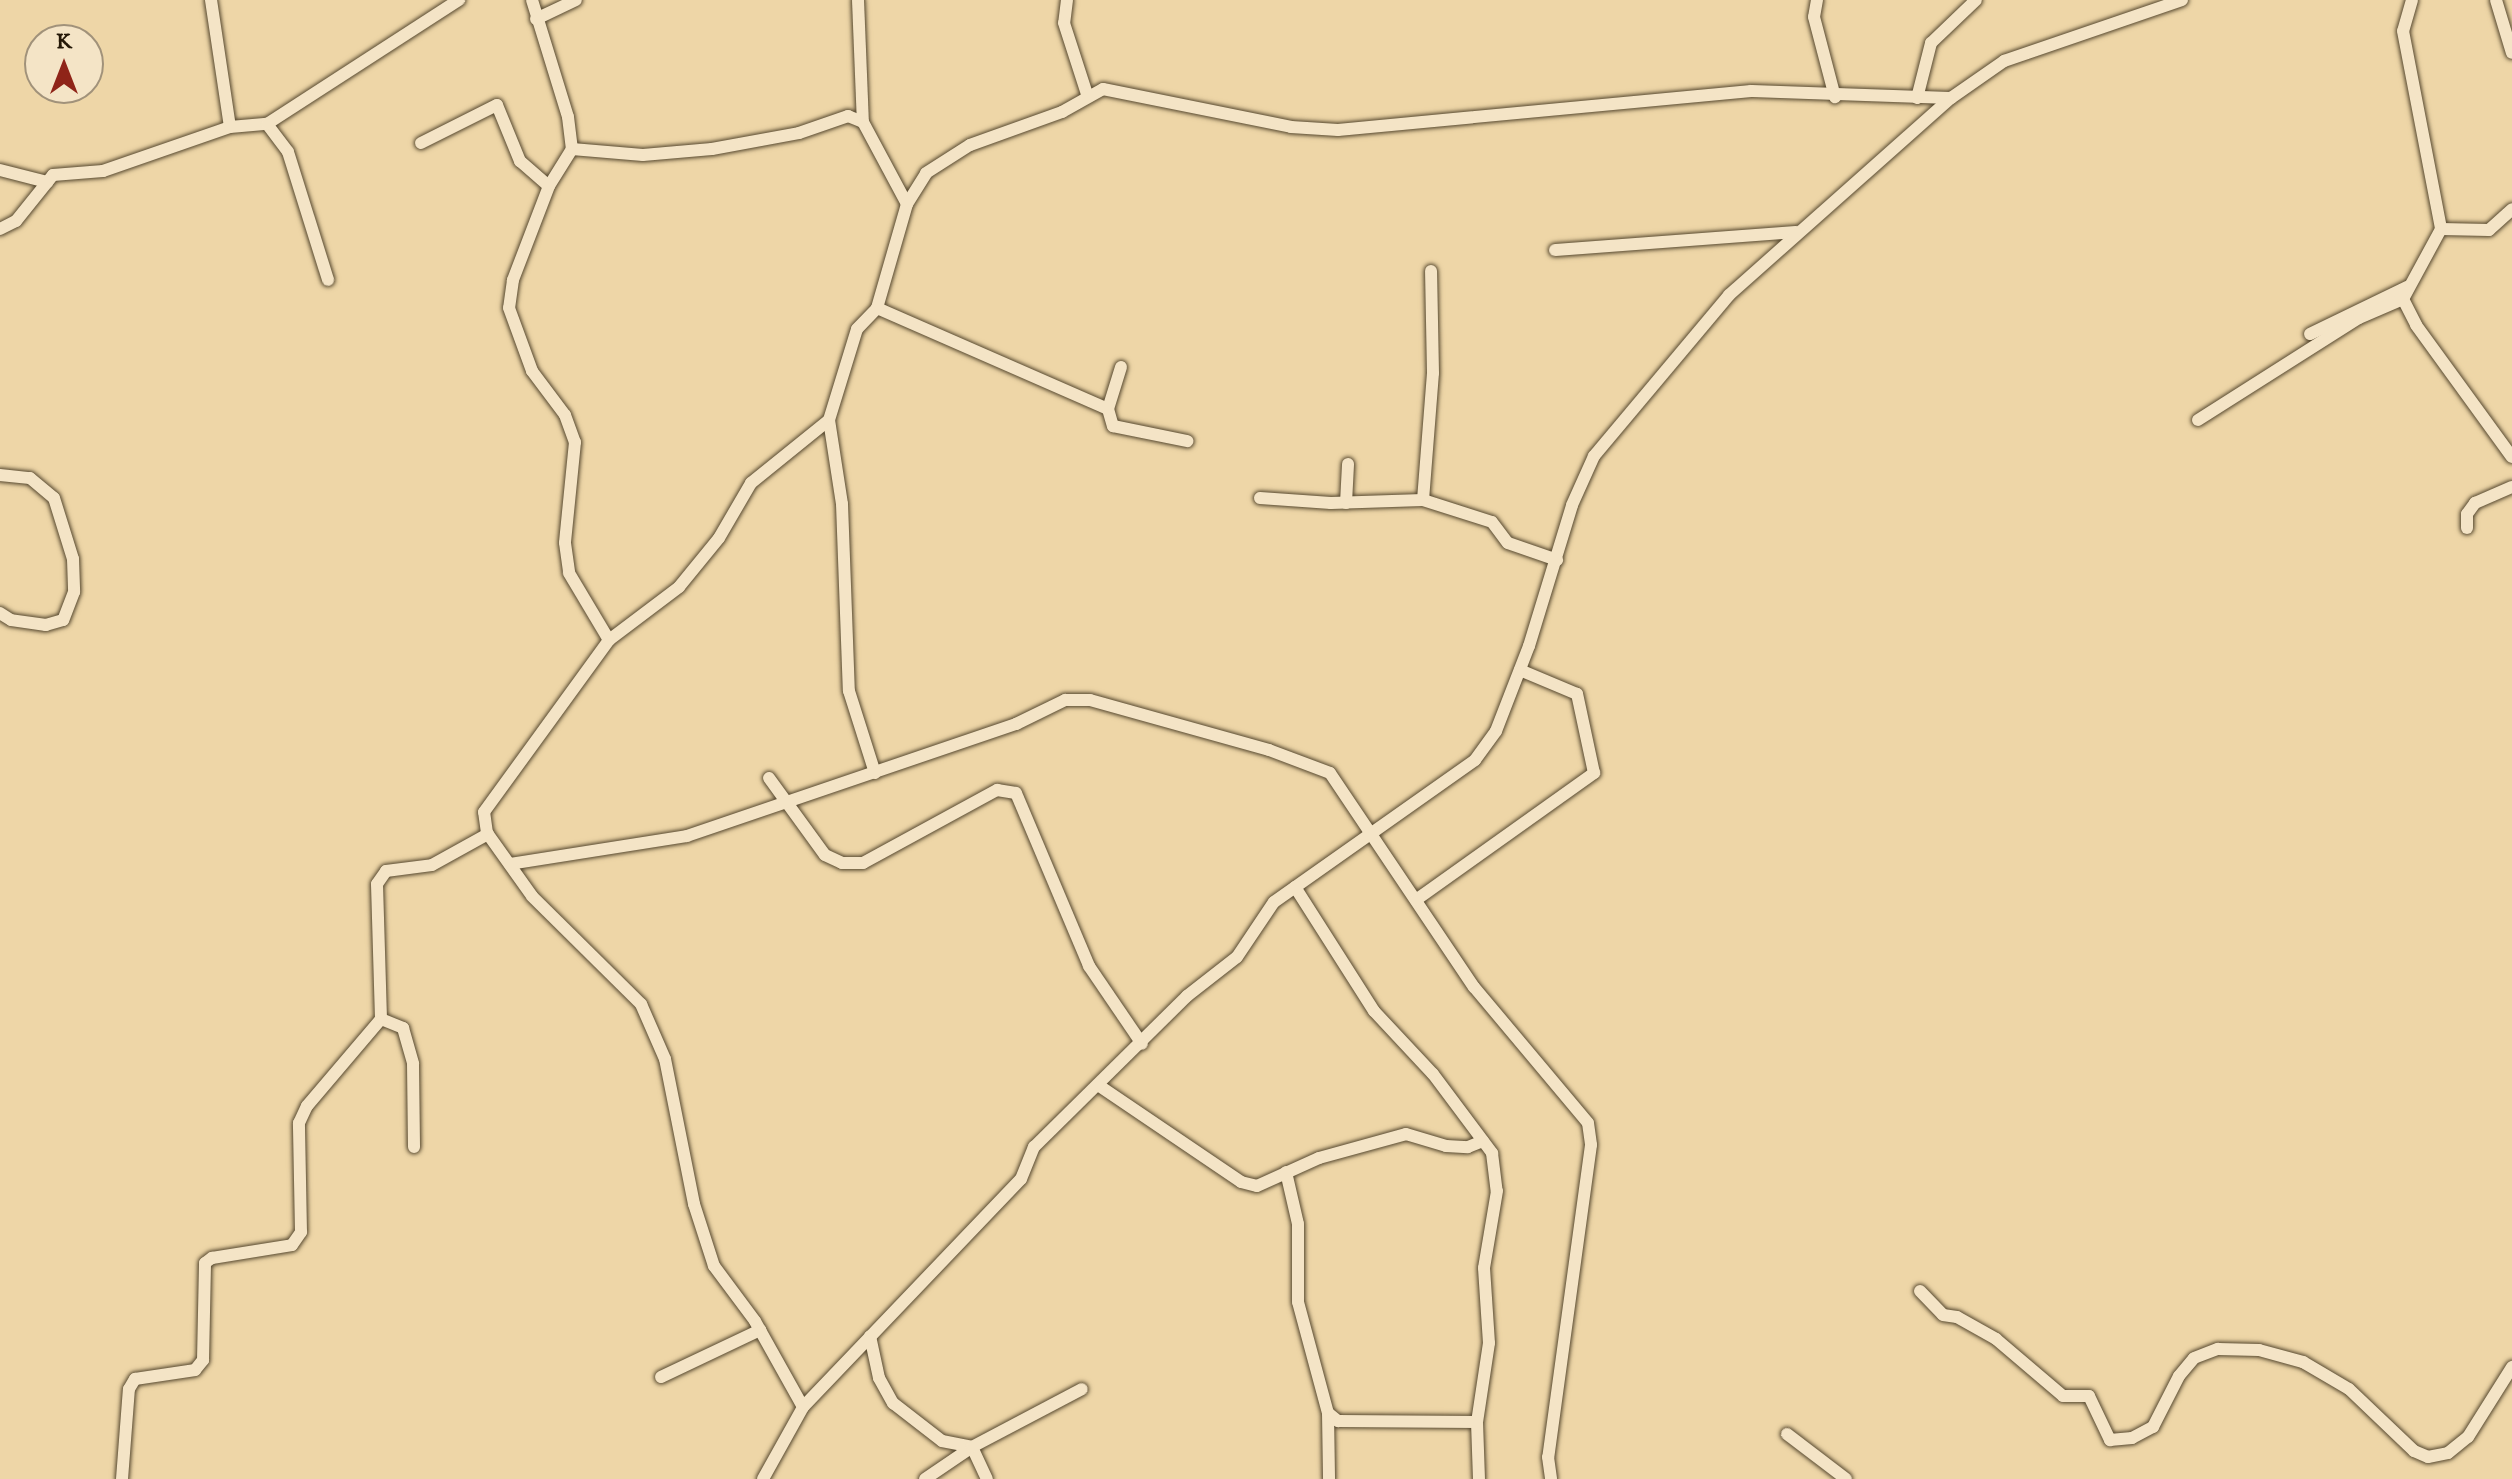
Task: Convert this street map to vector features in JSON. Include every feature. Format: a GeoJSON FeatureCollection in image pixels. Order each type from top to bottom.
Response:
{"type":"FeatureCollection","features":[{"type":"Feature","properties":{"kind":"street"},"geometry":{"type":"LineString","coordinates":[[211,0],[230,127]]}},
{"type":"Feature","properties":{"kind":"street"},"geometry":{"type":"LineString","coordinates":[[0,229],[16,221],[53,175],[103,171],[230,127],[267,124],[459,0]]}},
{"type":"Feature","properties":{"kind":"street"},"geometry":{"type":"LineString","coordinates":[[532,0],[568,117],[572,149],[549,186],[513,280],[509,308],[532,371],[565,415],[575,442],[565,543],[569,573],[609,640]]}},
{"type":"Feature","properties":{"kind":"street"},"geometry":{"type":"LineString","coordinates":[[536,19],[576,0]]}},
{"type":"Feature","properties":{"kind":"street"},"geometry":{"type":"LineString","coordinates":[[858,0],[863,122],[907,204]]}},
{"type":"Feature","properties":{"kind":"street"},"geometry":{"type":"LineString","coordinates":[[1067,0],[1064,23],[1087,94]]}},
{"type":"Feature","properties":{"kind":"street"},"geometry":{"type":"LineString","coordinates":[[1817,0],[1814,17],[1835,97]]}},
{"type":"Feature","properties":{"kind":"street"},"geometry":{"type":"LineString","coordinates":[[1917,98],[1931,43],[1976,0]]}},
{"type":"Feature","properties":{"kind":"street"},"geometry":{"type":"LineString","coordinates":[[763,1479],[803,1407],[1021,1179],[1034,1147],[1142,1044],[1187,996],[1237,957],[1274,902],[1475,760],[1496,731],[1520,670],[1572,505],[1594,456],[1729,295],[1796,232],[1951,98],[2004,61],[2182,0]]}},
{"type":"Feature","properties":{"kind":"street"},"geometry":{"type":"LineString","coordinates":[[2198,420],[2359,318],[2405,293],[2441,229],[2403,31],[2412,0]]}},
{"type":"Feature","properties":{"kind":"street"},"geometry":{"type":"LineString","coordinates":[[2496,0],[2512,53]]}},
{"type":"Feature","properties":{"kind":"street"},"geometry":{"type":"LineString","coordinates":[[875,773],[849,691],[842,504],[829,420],[857,329],[877,308],[907,204],[926,173],[970,145],[1062,112],[1087,94],[1126,91],[1291,127],[1338,130],[1751,91],[1835,97],[1951,98]]}},
{"type":"Feature","properties":{"kind":"street"},"geometry":{"type":"LineString","coordinates":[[421,143],[497,105],[520,161],[549,186]]}},
{"type":"Feature","properties":{"kind":"street"},"geometry":{"type":"LineString","coordinates":[[572,149],[643,155],[799,133],[848,116],[863,122]]}},
{"type":"Feature","properties":{"kind":"street"},"geometry":{"type":"LineString","coordinates":[[267,124],[288,152],[328,280]]}},
{"type":"Feature","properties":{"kind":"street"},"geometry":{"type":"LineString","coordinates":[[0,170],[47,182]]}},
{"type":"Feature","properties":{"kind":"street"},"geometry":{"type":"LineString","coordinates":[[2441,229],[2489,230],[2512,209]]}},
{"type":"Feature","properties":{"kind":"street"},"geometry":{"type":"LineString","coordinates":[[1555,250],[1796,232]]}},
{"type":"Feature","properties":{"kind":"street"},"geometry":{"type":"LineString","coordinates":[[1423,500],[1433,373],[1431,271]]}},
{"type":"Feature","properties":{"kind":"street"},"geometry":{"type":"LineString","coordinates":[[2310,334],[2405,293]]}},
{"type":"Feature","properties":{"kind":"street"},"geometry":{"type":"LineString","coordinates":[[2405,293],[2416,325],[2512,457]]}},
{"type":"Feature","properties":{"kind":"street"},"geometry":{"type":"LineString","coordinates":[[877,308],[1108,409]]}},
{"type":"Feature","properties":{"kind":"street"},"geometry":{"type":"LineString","coordinates":[[1121,367],[1108,409],[1113,426],[1187,441]]}},
{"type":"Feature","properties":{"kind":"street"},"geometry":{"type":"LineString","coordinates":[[803,1407],[760,1330],[714,1266],[694,1204],[665,1059],[641,1004],[532,896],[488,834],[484,812],[609,640],[679,587],[719,538],[751,483],[829,420]]}},
{"type":"Feature","properties":{"kind":"street"},"geometry":{"type":"LineString","coordinates":[[1346,503],[1348,464]]}},
{"type":"Feature","properties":{"kind":"street"},"geometry":{"type":"LineString","coordinates":[[0,475],[30,478],[54,498],[73,559],[74,592],[63,620],[46,625],[11,620],[0,613]]}},
{"type":"Feature","properties":{"kind":"street"},"geometry":{"type":"LineString","coordinates":[[2467,528],[2467,514],[2475,503],[2512,487]]}},
{"type":"Feature","properties":{"kind":"street"},"geometry":{"type":"LineString","coordinates":[[1260,498],[1346,503],[1423,500],[1492,522],[1508,543],[1557,560]]}},
{"type":"Feature","properties":{"kind":"street"},"geometry":{"type":"LineString","coordinates":[[1416,900],[1594,773],[1577,694],[1520,670]]}},
{"type":"Feature","properties":{"kind":"street"},"geometry":{"type":"LineString","coordinates":[[510,864],[687,836],[1016,724],[1065,700],[1090,700],[1269,750],[1330,773],[1474,987],[1588,1123],[1591,1145],[1548,1457],[1551,1479]]}},
{"type":"Feature","properties":{"kind":"street"},"geometry":{"type":"LineString","coordinates":[[769,778],[825,855],[842,863],[863,863],[997,790],[1016,793],[1089,966],[1142,1044]]}},
{"type":"Feature","properties":{"kind":"street"},"geometry":{"type":"LineString","coordinates":[[116,1477],[128,1430],[129,1389],[135,1379],[195,1370],[203,1360],[205,1263],[212,1258],[292,1245],[301,1232],[299,1123],[307,1106],[381,1019],[377,884],[386,871],[432,865],[488,834]]}},
{"type":"Feature","properties":{"kind":"street"},"geometry":{"type":"LineString","coordinates":[[1295,887],[1374,1011],[1433,1074],[1492,1153],[1497,1191],[1484,1268],[1489,1343],[1477,1422],[1479,1479]]}},
{"type":"Feature","properties":{"kind":"street"},"geometry":{"type":"LineString","coordinates":[[381,1019],[403,1028],[413,1064],[414,1147]]}},
{"type":"Feature","properties":{"kind":"street"},"geometry":{"type":"LineString","coordinates":[[1098,1085],[1241,1182],[1257,1186],[1286,1172],[1406,1134],[1446,1146],[1468,1147],[1483,1141]]}},
{"type":"Feature","properties":{"kind":"street"},"geometry":{"type":"LineString","coordinates":[[1286,1172],[1298,1224],[1298,1302],[1328,1413],[1329,1479]]}},
{"type":"Feature","properties":{"kind":"street"},"geometry":{"type":"LineString","coordinates":[[1920,1291],[1943,1315],[1957,1317],[1996,1339],[2063,1396],[2089,1396],[2110,1440],[2132,1438],[2153,1427],[2179,1376],[2194,1358],[2218,1349],[2259,1350],[2303,1362],[2349,1389],[2414,1451],[2428,1457],[2448,1453],[2468,1437],[2512,1367]]}},
{"type":"Feature","properties":{"kind":"street"},"geometry":{"type":"LineString","coordinates":[[661,1377],[760,1330]]}},
{"type":"Feature","properties":{"kind":"street"},"geometry":{"type":"LineString","coordinates":[[870,1336],[879,1378],[893,1403],[942,1441],[972,1447]]}},
{"type":"Feature","properties":{"kind":"street"},"geometry":{"type":"LineString","coordinates":[[925,1479],[972,1447],[1082,1389]]}},
{"type":"Feature","properties":{"kind":"street"},"geometry":{"type":"LineString","coordinates":[[1328,1413],[1338,1421],[1477,1422]]}},
{"type":"Feature","properties":{"kind":"street"},"geometry":{"type":"LineString","coordinates":[[1787,1434],[1846,1479]]}},
{"type":"Feature","properties":{"kind":"street"},"geometry":{"type":"LineString","coordinates":[[972,1447],[987,1479]]}}]}
